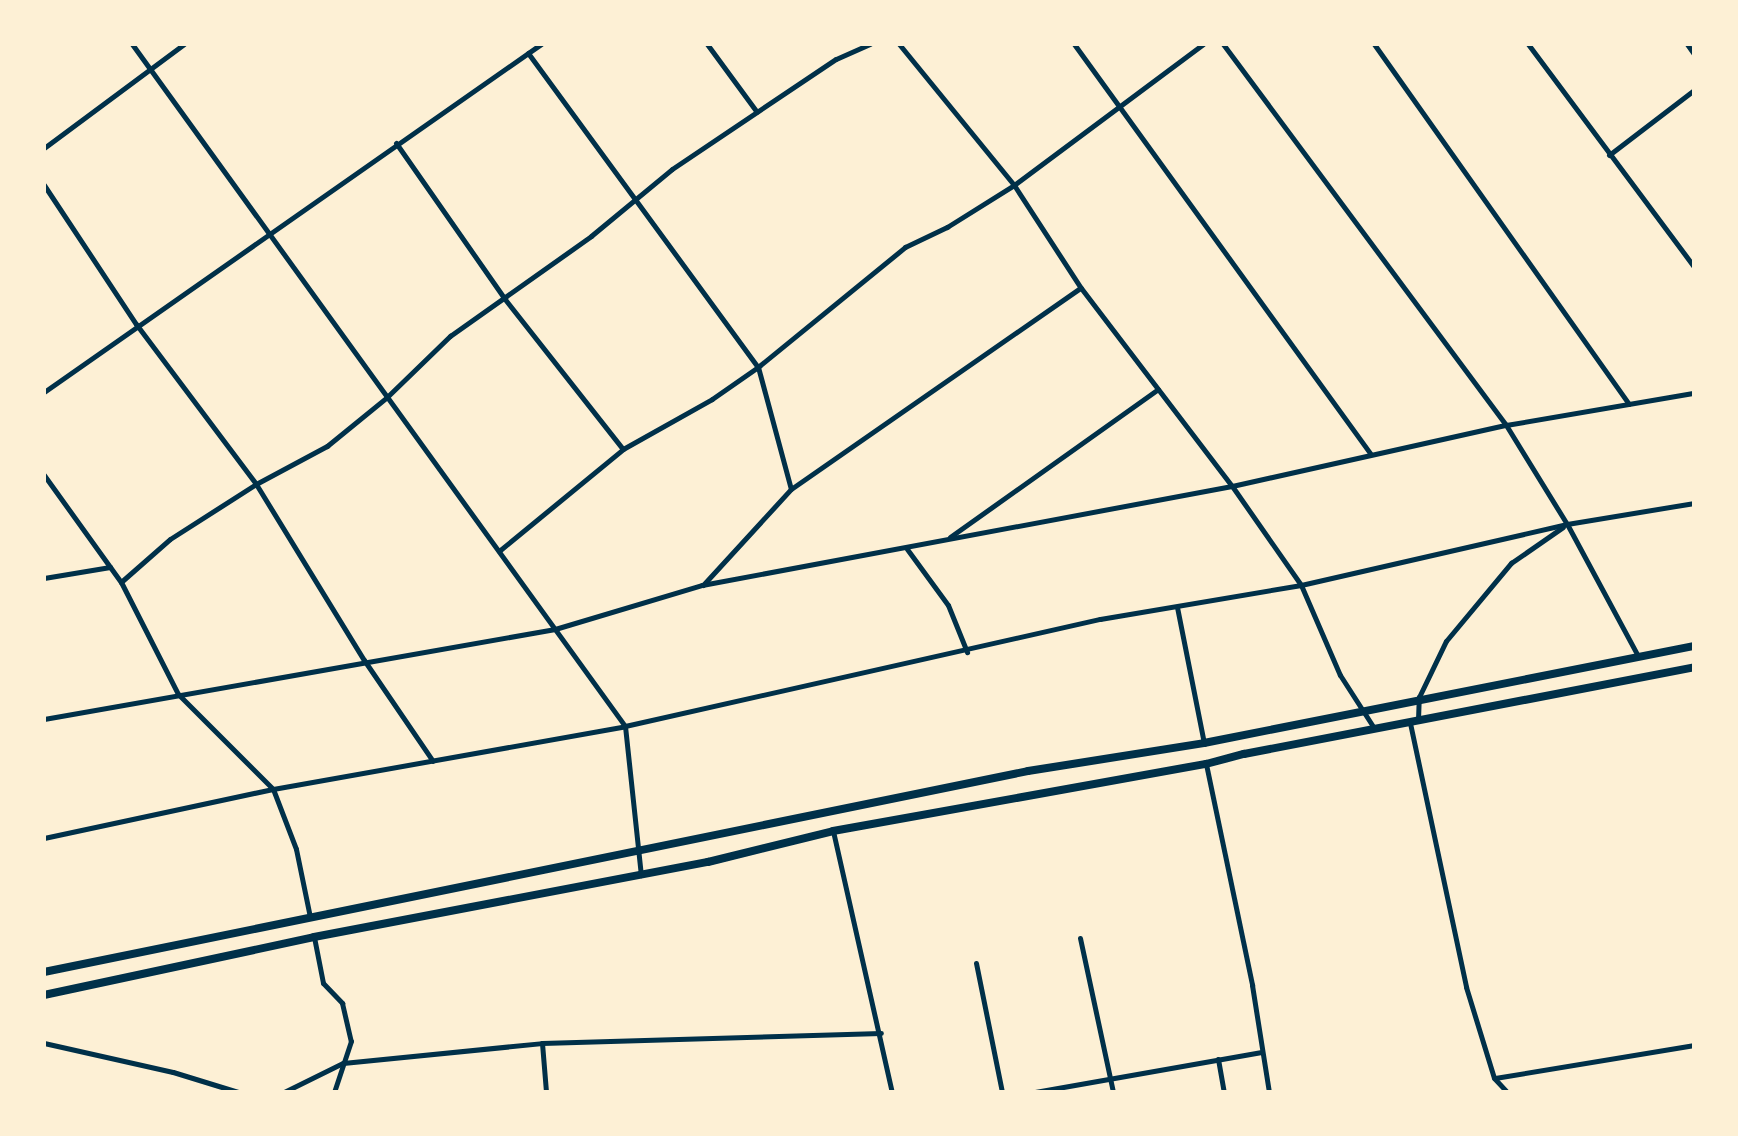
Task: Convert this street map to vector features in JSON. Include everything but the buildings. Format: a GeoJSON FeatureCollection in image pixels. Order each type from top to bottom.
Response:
{"type":"FeatureCollection","features":[{"type":"Feature","properties":{"kind":"main road"},"geometry":{"type":"LineString","coordinates":[[44,972],[1028,771],[1204,743],[1419,697],[1694,646]]}},
{"type":"Feature","properties":{"kind":"main road"},"geometry":{"type":"LineString","coordinates":[[44,995],[314,937],[641,876],[833,831],[1206,764],[1694,667]]}},
{"type":"Feature","properties":{"kind":"main road"},"geometry":{"type":"LineString","coordinates":[[829,811],[833,831]]}},
{"type":"Feature","properties":{"kind":"street"},"geometry":{"type":"LineString","coordinates":[[132,44],[625,726],[641,876]]}},
{"type":"Feature","properties":{"kind":"street"},"geometry":{"type":"LineString","coordinates":[[44,148],[184,44]]}},
{"type":"Feature","properties":{"kind":"street"},"geometry":{"type":"LineString","coordinates":[[44,392],[136,324],[541,44]]}},
{"type":"Feature","properties":{"kind":"street"},"geometry":{"type":"LineString","coordinates":[[707,44],[757,112]]}},
{"type":"Feature","properties":{"kind":"street"},"geometry":{"type":"LineString","coordinates":[[121,582],[170,539],[256,484],[327,446],[387,397],[450,336],[635,200],[672,169],[836,59],[870,44]]}},
{"type":"Feature","properties":{"kind":"street"},"geometry":{"type":"LineString","coordinates":[[899,44],[1014,185],[1081,288],[1232,486],[1301,585],[1340,675],[1375,729]]}},
{"type":"Feature","properties":{"kind":"street"},"geometry":{"type":"LineString","coordinates":[[1074,44],[1370,453]]}},
{"type":"Feature","properties":{"kind":"street"},"geometry":{"type":"LineString","coordinates":[[499,551],[623,449],[712,399],[758,367],[905,247],[947,227],[1014,185],[1203,44]]}},
{"type":"Feature","properties":{"kind":"street"},"geometry":{"type":"LineString","coordinates":[[1223,44],[1506,425],[1567,524],[1638,656]]}},
{"type":"Feature","properties":{"kind":"street"},"geometry":{"type":"LineString","coordinates":[[1374,44],[1629,404]]}},
{"type":"Feature","properties":{"kind":"street"},"geometry":{"type":"LineString","coordinates":[[1528,44],[1694,267]]}},
{"type":"Feature","properties":{"kind":"street"},"geometry":{"type":"LineString","coordinates":[[1687,44],[1694,54]]}},
{"type":"Feature","properties":{"kind":"street"},"geometry":{"type":"LineString","coordinates":[[528,53],[758,367],[791,489]]}},
{"type":"Feature","properties":{"kind":"street"},"geometry":{"type":"LineString","coordinates":[[1609,155],[1694,90]]}},
{"type":"Feature","properties":{"kind":"street"},"geometry":{"type":"LineString","coordinates":[[396,143],[504,298],[623,449]]}},
{"type":"Feature","properties":{"kind":"street"},"geometry":{"type":"LineString","coordinates":[[44,185],[136,324],[256,484],[364,660],[433,761]]}},
{"type":"Feature","properties":{"kind":"street"},"geometry":{"type":"LineString","coordinates":[[702,585],[791,489],[1081,288]]}},
{"type":"Feature","properties":{"kind":"street"},"geometry":{"type":"LineString","coordinates":[[947,539],[1158,389]]}},
{"type":"Feature","properties":{"kind":"street"},"geometry":{"type":"LineString","coordinates":[[44,719],[364,660],[555,629],[702,585],[1232,486],[1506,425],[1694,393]]}},
{"type":"Feature","properties":{"kind":"street"},"geometry":{"type":"LineString","coordinates":[[44,475],[121,582],[178,694],[273,789],[296,849],[310,917]]}},
{"type":"Feature","properties":{"kind":"street"},"geometry":{"type":"LineString","coordinates":[[44,838],[273,789],[625,726],[967,652],[1100,619],[1301,585],[1567,524],[1694,503]]}},
{"type":"Feature","properties":{"kind":"street"},"geometry":{"type":"LineString","coordinates":[[1507,1092],[1494,1078],[1466,987],[1414,721],[1419,697],[1446,641],[1511,563],[1567,524]]}},
{"type":"Feature","properties":{"kind":"street"},"geometry":{"type":"LineString","coordinates":[[907,549],[948,605],[967,652]]}},
{"type":"Feature","properties":{"kind":"street"},"geometry":{"type":"LineString","coordinates":[[44,578],[110,567]]}},
{"type":"Feature","properties":{"kind":"street"},"geometry":{"type":"LineString","coordinates":[[1177,607],[1204,743]]}},
{"type":"Feature","properties":{"kind":"street"},"geometry":{"type":"LineString","coordinates":[[1206,764],[1252,985],[1269,1092]]}},
{"type":"Feature","properties":{"kind":"street"},"geometry":{"type":"LineString","coordinates":[[833,831],[892,1092]]}},
{"type":"Feature","properties":{"kind":"street"},"geometry":{"type":"LineString","coordinates":[[314,937],[323,983],[342,1003],[351,1041],[334,1092]]}},
{"type":"Feature","properties":{"kind":"street"},"geometry":{"type":"LineString","coordinates":[[1080,938],[1113,1092]]}},
{"type":"Feature","properties":{"kind":"street"},"geometry":{"type":"LineString","coordinates":[[976,963],[1002,1092]]}},
{"type":"Feature","properties":{"kind":"street"},"geometry":{"type":"LineString","coordinates":[[284,1092],[343,1063],[542,1043],[881,1033]]}},
{"type":"Feature","properties":{"kind":"street"},"geometry":{"type":"LineString","coordinates":[[44,1043],[173,1072],[238,1092]]}},
{"type":"Feature","properties":{"kind":"street"},"geometry":{"type":"LineString","coordinates":[[542,1043],[546,1092]]}},
{"type":"Feature","properties":{"kind":"street"},"geometry":{"type":"LineString","coordinates":[[1494,1078],[1694,1045]]}},
{"type":"Feature","properties":{"kind":"street"},"geometry":{"type":"LineString","coordinates":[[1035,1092],[1261,1052]]}},
{"type":"Feature","properties":{"kind":"street"},"geometry":{"type":"LineString","coordinates":[[1218,1059],[1224,1092]]}}]}
